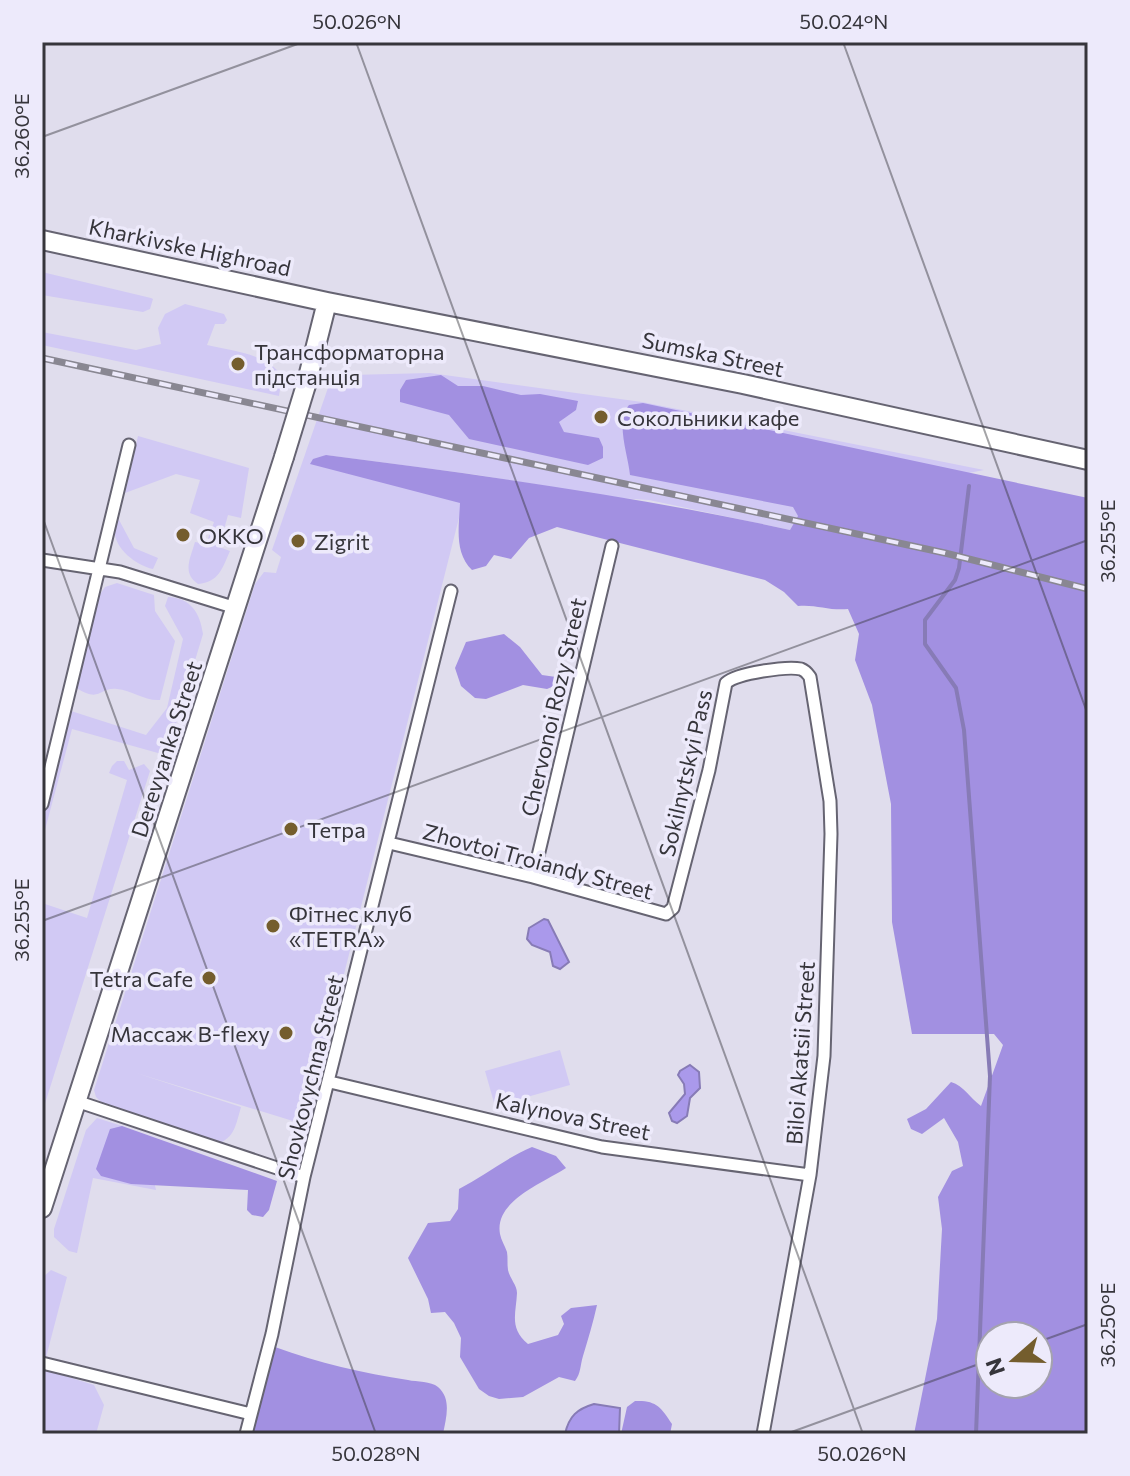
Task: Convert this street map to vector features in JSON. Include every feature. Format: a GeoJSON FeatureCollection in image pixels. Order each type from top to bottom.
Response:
{"type":"FeatureCollection","features":[{"type":"Feature","properties":{"kind":"main road","name":"Kharkivske Highroad"},"geometry":{"type":"LineString","coordinates":[[42,240],[327,302]]}},
{"type":"Feature","properties":{"kind":"main road","name":"Derevyanka Street"},"geometry":{"type":"LineString","coordinates":[[42,1208],[284,457],[327,302]]}},
{"type":"Feature","properties":{"kind":"main road","name":"Sumska Street"},"geometry":{"type":"LineString","coordinates":[[327,302],[715,378],[1088,460]]}},
{"type":"Feature","properties":{"kind":"street"},"geometry":{"type":"LineString","coordinates":[[42,804],[129,445]]}},
{"type":"Feature","properties":{"kind":"street","name":"Chervonoi Rozy Street"},"geometry":{"type":"LineString","coordinates":[[533,877],[612,546]]}},
{"type":"Feature","properties":{"kind":"street"},"geometry":{"type":"LineString","coordinates":[[42,560],[101,568],[236,608]]}},
{"type":"Feature","properties":{"kind":"street","name":"Shovkovychna Street"},"geometry":{"type":"LineString","coordinates":[[246,1434],[272,1334],[304,1177],[451,591]]}},
{"type":"Feature","properties":{"kind":"street","name":"Sokilnytskyi Pass"},"geometry":{"type":"LineString","coordinates":[[673,908],[709,770],[726,683],[742,675],[798,669],[807,673]]}},
{"type":"Feature","properties":{"kind":"street","name":"Biloi Akatsii Street"},"geometry":{"type":"LineString","coordinates":[[763,1434],[810,1175],[824,1056],[831,834],[821,742],[812,682],[807,673]]}},
{"type":"Feature","properties":{"kind":"street","name":"Zhovtoi Troiandy Street"},"geometry":{"type":"LineString","coordinates":[[389,843],[533,877],[660,915],[669,913],[673,908]]}},
{"type":"Feature","properties":{"kind":"street","name":"Kalynova Street"},"geometry":{"type":"LineString","coordinates":[[330,1082],[602,1147],[810,1175]]}},
{"type":"Feature","properties":{"kind":"street"},"geometry":{"type":"LineString","coordinates":[[76,1101],[304,1177]]}},
{"type":"Feature","properties":{"kind":"street"},"geometry":{"type":"LineString","coordinates":[[42,1363],[251,1414]]}},
{"type":"Feature","properties":{"kind":"shaded area"},"geometry":{"type":"Polygon","coordinates":[[[42,272],[153,299],[150,309],[143,312],[42,295],[42,272]]]}},
{"type":"Feature","properties":{"kind":"shaded area"},"geometry":{"type":"Polygon","coordinates":[[[185,304],[224,314],[227,320],[224,324],[215,324],[207,345],[248,354],[267,362],[282,376],[279,396],[42,345],[42,332],[136,350],[161,344],[158,328],[165,314],[185,304]]]}},
{"type":"Feature","properties":{"kind":"shaded area","name":"Тетра"},"geometry":{"type":"Polygon","coordinates":[[[430,373],[642,402],[984,470],[794,507],[798,516],[790,530],[649,500],[326,455],[463,502],[306,1125],[136,1073],[241,1107],[231,1134],[217,1144],[104,1105],[94,1090],[255,584],[264,572],[276,573],[281,557],[272,550],[330,382],[350,375],[430,373]]]}},
{"type":"Feature","properties":{"kind":"shaded area"},"geometry":{"type":"Polygon","coordinates":[[[441,375],[458,386],[483,386],[521,395],[540,394],[578,401],[576,410],[559,422],[564,432],[599,438],[603,458],[588,465],[469,439],[449,415],[400,402],[400,390],[406,380],[441,375]]]}},
{"type":"Feature","properties":{"kind":"shaded area"},"geometry":{"type":"Polygon","coordinates":[[[643,403],[1088,498],[1088,1434],[914,1434],[937,1319],[942,1229],[938,1197],[952,1171],[963,1166],[958,1142],[944,1118],[922,1134],[911,1129],[907,1119],[926,1109],[951,1082],[981,1106],[1003,1045],[994,1034],[912,1034],[892,922],[891,804],[872,705],[855,660],[859,634],[848,609],[798,606],[765,580],[557,527],[529,538],[511,559],[494,555],[486,566],[472,570],[460,547],[460,503],[310,464],[313,459],[326,455],[442,470],[617,497],[790,530],[798,516],[793,507],[630,475],[623,429],[629,405],[643,403]]]}},
{"type":"Feature","properties":{"kind":"shaded area"},"geometry":{"type":"Polygon","coordinates":[[[138,436],[249,468],[241,518],[228,515],[219,547],[230,551],[219,574],[211,581],[198,584],[189,570],[195,542],[206,544],[214,522],[190,513],[200,480],[176,474],[125,493],[138,436]]]}},
{"type":"Feature","properties":{"kind":"shaded area"},"geometry":{"type":"Polygon","coordinates":[[[118,518],[134,548],[158,558],[153,569],[129,557],[118,543],[115,527],[118,518]]]}},
{"type":"Feature","properties":{"kind":"shaded area"},"geometry":{"type":"Polygon","coordinates":[[[117,583],[154,595],[155,611],[175,641],[160,700],[117,689],[95,695],[75,687],[94,603],[105,587],[117,583]]]}},
{"type":"Feature","properties":{"kind":"shaded area"},"geometry":{"type":"Polygon","coordinates":[[[168,597],[183,600],[193,608],[203,634],[171,740],[164,751],[158,753],[72,729],[42,841],[42,813],[67,714],[71,711],[146,735],[167,708],[183,639],[165,606],[168,597]]]}},
{"type":"Feature","properties":{"kind":"shaded area"},"geometry":{"type":"Polygon","coordinates":[[[504,634],[520,647],[542,675],[556,677],[554,686],[547,689],[523,685],[486,699],[475,698],[461,686],[455,668],[466,642],[504,634]]]}},
{"type":"Feature","properties":{"kind":"shaded area"},"geometry":{"type":"Polygon","coordinates":[[[117,761],[124,761],[129,770],[144,764],[150,771],[42,1113],[42,903],[87,918],[127,780],[109,773],[117,761]]]}},
{"type":"Feature","properties":{"kind":"shaded area"},"geometry":{"type":"Polygon","coordinates":[[[544,919],[548,920],[569,962],[560,969],[553,966],[550,952],[532,945],[527,939],[529,928],[544,919]]]}},
{"type":"Feature","properties":{"kind":"shaded area"},"geometry":{"type":"Polygon","coordinates":[[[560,1050],[570,1085],[495,1106],[485,1071],[560,1050]]]}},
{"type":"Feature","properties":{"kind":"shaded area"},"geometry":{"type":"Polygon","coordinates":[[[690,1065],[699,1072],[700,1088],[690,1098],[687,1116],[677,1123],[672,1121],[669,1113],[685,1094],[684,1084],[678,1075],[690,1065]]]}},
{"type":"Feature","properties":{"kind":"shaded area"},"geometry":{"type":"Polygon","coordinates":[[[97,1118],[122,1126],[150,1164],[156,1190],[93,1178],[77,1253],[69,1251],[54,1237],[54,1229],[86,1130],[97,1118]]]}},
{"type":"Feature","properties":{"kind":"shaded area"},"geometry":{"type":"Polygon","coordinates":[[[122,1126],[277,1181],[269,1210],[263,1217],[252,1215],[247,1210],[248,1190],[131,1184],[101,1176],[96,1169],[110,1129],[122,1126]]]}},
{"type":"Feature","properties":{"kind":"shaded area"},"geometry":{"type":"Polygon","coordinates":[[[532,1147],[556,1156],[566,1168],[522,1194],[500,1222],[508,1270],[517,1290],[515,1320],[518,1332],[528,1344],[558,1335],[564,1324],[561,1316],[571,1308],[597,1305],[575,1381],[559,1377],[523,1397],[499,1399],[479,1389],[460,1357],[461,1338],[454,1323],[445,1312],[431,1313],[428,1299],[408,1258],[428,1223],[450,1221],[458,1209],[459,1189],[532,1147]]]}},
{"type":"Feature","properties":{"kind":"shaded area"},"geometry":{"type":"Polygon","coordinates":[[[51,1270],[67,1277],[43,1369],[94,1385],[104,1405],[96,1434],[42,1434],[42,1278],[51,1270]]]}},
{"type":"Feature","properties":{"kind":"shaded area"},"geometry":{"type":"Polygon","coordinates":[[[275,1347],[341,1367],[435,1385],[447,1403],[443,1434],[252,1434],[275,1347]]]}},
{"type":"Feature","properties":{"kind":"shaded area"},"geometry":{"type":"Polygon","coordinates":[[[635,1401],[653,1403],[661,1409],[672,1424],[670,1434],[621,1434],[627,1407],[635,1401]]]}},
{"type":"Feature","properties":{"kind":"shaded area"},"geometry":{"type":"Polygon","coordinates":[[[594,1404],[620,1408],[619,1434],[565,1434],[575,1414],[594,1404]]]}},
{"type":"Feature","properties":{"kind":"waterway"},"geometry":{"type":"LineString","coordinates":[[969,486],[959,568],[955,580],[925,620],[925,644],[956,688],[964,730],[990,1076],[976,1434]]}},
{"type":"Feature","properties":{"kind":"railway"},"geometry":{"type":"LineString","coordinates":[[42,358],[945,553],[1088,589]]}},
{"type":"Feature","properties":{"kind":"place","name":"Трансформаторна підстанція"},"geometry":{"type":"Point","coordinates":[238,364]}},
{"type":"Feature","properties":{"kind":"place","name":"Сокольники кафе"},"geometry":{"type":"Point","coordinates":[601,417]}},
{"type":"Feature","properties":{"kind":"place","name":"OKKO"},"geometry":{"type":"Point","coordinates":[183,535]}},
{"type":"Feature","properties":{"kind":"place","name":"Zigrit"},"geometry":{"type":"Point","coordinates":[298,541]}},
{"type":"Feature","properties":{"kind":"place","name":"Тетра"},"geometry":{"type":"Point","coordinates":[291,829]}},
{"type":"Feature","properties":{"kind":"place","name":"Фітнес клуб «TETRA»"},"geometry":{"type":"Point","coordinates":[273,926]}},
{"type":"Feature","properties":{"kind":"place","name":"Tetra Cafe"},"geometry":{"type":"Point","coordinates":[209,978]}},
{"type":"Feature","properties":{"kind":"place","name":"Массаж B-flexy"},"geometry":{"type":"Point","coordinates":[286,1033]}}]}
